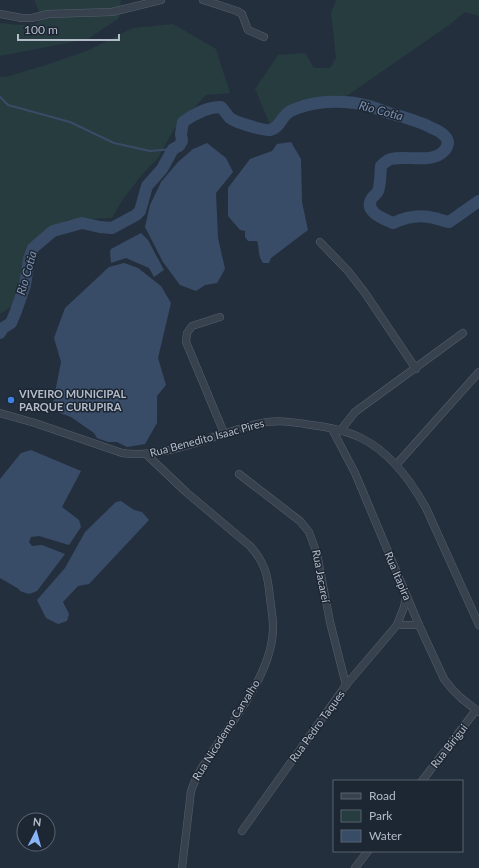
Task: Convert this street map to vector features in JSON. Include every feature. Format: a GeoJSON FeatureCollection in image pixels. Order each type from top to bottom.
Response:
{"type":"FeatureCollection","features":[{"type":"Feature","properties":{"kind":"street"},"geometry":{"type":"LineString","coordinates":[[0,14],[22,18],[32,18],[48,14],[112,12],[161,0]]}},
{"type":"Feature","properties":{"kind":"street"},"geometry":{"type":"LineString","coordinates":[[203,0],[242,14],[248,30],[264,37]]}},
{"type":"Feature","properties":{"kind":"street"},"geometry":{"type":"LineString","coordinates":[[320,242],[348,271],[416,369]]}},
{"type":"Feature","properties":{"kind":"street"},"geometry":{"type":"LineString","coordinates":[[220,317],[192,326],[187,333],[186,342],[224,433]]}},
{"type":"Feature","properties":{"kind":"street"},"geometry":{"type":"LineString","coordinates":[[340,431],[355,412],[416,369],[463,332]]}},
{"type":"Feature","properties":{"kind":"street"},"geometry":{"type":"LineString","coordinates":[[396,465],[479,372]]}},
{"type":"Feature","properties":{"kind":"street","name":"Rua Benedito Isaac Pires"},"geometry":{"type":"LineString","coordinates":[[0,413],[35,423],[122,453],[134,455],[179,447],[255,424],[275,421],[299,423],[340,431],[361,438],[385,454],[416,490],[426,508],[479,625]]}},
{"type":"Feature","properties":{"kind":"street","name":"Rua Itapira"},"geometry":{"type":"LineString","coordinates":[[332,430],[355,473],[406,597],[444,679],[452,689],[478,711]]}},
{"type":"Feature","properties":{"kind":"street","name":"Rua Nicodemo Carvalho"},"geometry":{"type":"LineString","coordinates":[[146,454],[186,492],[258,554],[268,577],[273,626],[270,650],[264,668],[245,704],[201,767],[194,780],[191,791],[182,868]]}},
{"type":"Feature","properties":{"kind":"street","name":"Rua Jacareí"},"geometry":{"type":"LineString","coordinates":[[239,474],[300,521],[309,532],[317,554],[330,622],[346,685]]}},
{"type":"Feature","properties":{"kind":"street","name":"Rua Pedro Taques"},"geometry":{"type":"LineString","coordinates":[[242,831],[346,685],[397,625],[406,597]]}},
{"type":"Feature","properties":{"kind":"street"},"geometry":{"type":"LineString","coordinates":[[397,625],[419,625]]}},
{"type":"Feature","properties":{"kind":"street","name":"Rua Birigui"},"geometry":{"type":"LineString","coordinates":[[423,780],[478,711]]}},
{"type":"Feature","properties":{"kind":"street"},"geometry":{"type":"LineString","coordinates":[[355,868],[367,852]]}},
{"type":"Feature","properties":{"kind":"street"},"geometry":{"type":"LineString","coordinates":[[177,868],[183,853]]}},
{"type":"Feature","properties":{"kind":"green space"},"geometry":{"type":"Polygon","coordinates":[[[34,0],[121,0],[119,18],[88,39],[0,56],[0,23],[26,25],[35,24],[38,22],[41,16],[34,0]]]}},
{"type":"Feature","properties":{"kind":"green space"},"geometry":{"type":"Polygon","coordinates":[[[336,0],[479,0],[479,16],[465,12],[449,25],[348,95],[317,103],[272,129],[255,89],[278,55],[305,53],[314,68],[330,68],[336,58],[331,13],[336,0]]]}},
{"type":"Feature","properties":{"kind":"green space"},"geometry":{"type":"Polygon","coordinates":[[[173,24],[216,49],[230,93],[206,95],[174,129],[158,158],[145,171],[123,199],[112,218],[67,220],[29,243],[19,302],[0,314],[0,77],[6,77],[49,64],[89,50],[133,28],[173,24]]]}},
{"type":"Feature","properties":{"kind":"water"},"geometry":{"type":"Polygon","coordinates":[[[291,142],[301,159],[302,202],[308,230],[271,258],[269,263],[263,263],[260,257],[257,241],[248,241],[245,237],[245,231],[240,230],[228,216],[228,188],[250,159],[272,151],[277,144],[291,142]]]}},
{"type":"Feature","properties":{"kind":"water"},"geometry":{"type":"Polygon","coordinates":[[[207,143],[226,158],[233,172],[216,193],[218,238],[225,269],[217,283],[205,285],[196,291],[180,285],[163,262],[145,227],[150,205],[161,182],[178,162],[193,149],[207,143]]]}},
{"type":"Feature","properties":{"kind":"water"},"geometry":{"type":"Polygon","coordinates":[[[141,233],[148,240],[164,270],[154,277],[149,268],[126,258],[111,263],[111,249],[141,233]]]}},
{"type":"Feature","properties":{"kind":"water"},"geometry":{"type":"Polygon","coordinates":[[[124,263],[138,268],[161,286],[171,303],[158,358],[166,385],[157,396],[157,423],[145,444],[127,447],[117,442],[108,442],[97,438],[94,433],[71,417],[60,413],[53,403],[61,362],[54,338],[65,308],[109,267],[124,263]]]}},
{"type":"Feature","properties":{"kind":"water"},"geometry":{"type":"Polygon","coordinates":[[[31,450],[81,471],[62,507],[79,520],[81,527],[69,545],[39,536],[31,537],[29,542],[32,546],[42,545],[65,554],[37,591],[29,594],[20,591],[0,578],[0,479],[21,453],[31,450]]]}},
{"type":"Feature","properties":{"kind":"water"},"geometry":{"type":"Polygon","coordinates":[[[121,501],[134,510],[142,512],[149,520],[89,584],[78,586],[63,602],[69,614],[67,621],[58,624],[46,618],[37,600],[65,568],[85,532],[116,502],[121,501]]]}},
{"type":"Feature","properties":{"kind":"waterway"},"geometry":{"type":"LineString","coordinates":[[0,97],[8,105],[70,122],[114,143],[150,151],[173,149]]}},
{"type":"Feature","properties":{"kind":"waterway","name":"Rio Cotia"},"geometry":{"type":"LineString","coordinates":[[0,333],[3,328],[11,323],[16,311],[25,285],[29,259],[33,248],[53,231],[82,223],[112,228],[136,215],[140,211],[147,186],[162,169],[173,149],[179,146],[182,141],[181,134],[183,122],[196,114],[211,108],[221,107],[233,120],[267,130],[276,127],[286,114],[292,110],[306,105],[324,102],[360,104],[417,121],[443,134],[448,143],[447,147],[439,155],[433,157],[397,158],[390,159],[384,163],[381,166],[378,191],[370,203],[372,211],[380,217],[393,223],[418,216],[449,222],[479,201]]}},
{"type":"Feature","properties":{"kind":"place","name":"VIVEIRO MUNICIPAL PARQUE CURUPIRA"},"geometry":{"type":"Point","coordinates":[11,400]}}]}
